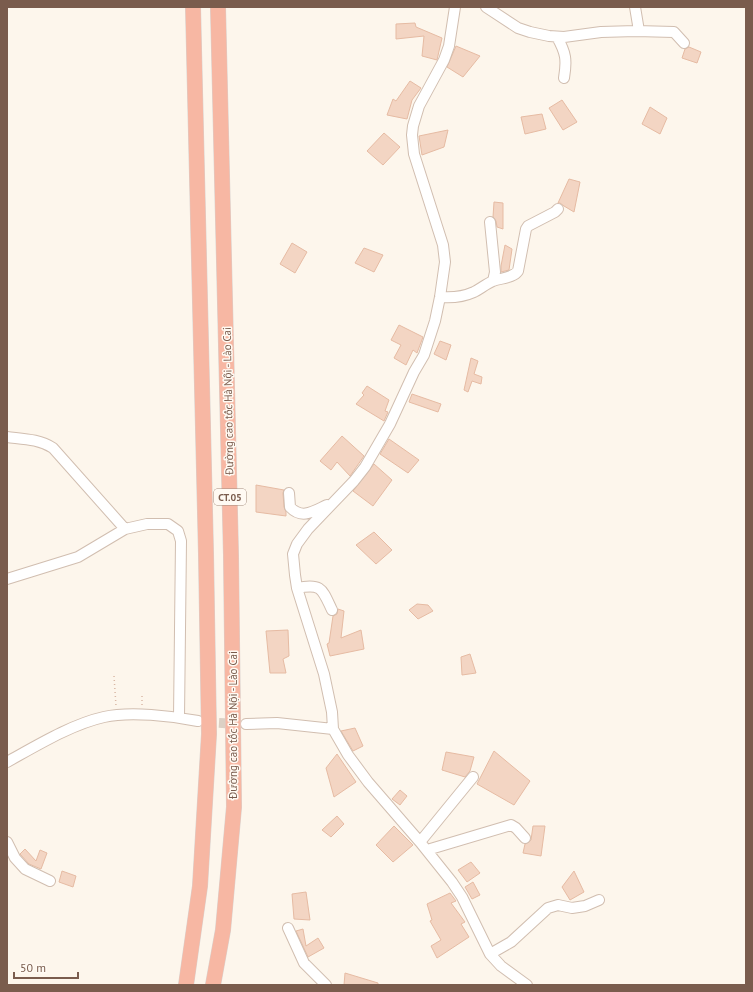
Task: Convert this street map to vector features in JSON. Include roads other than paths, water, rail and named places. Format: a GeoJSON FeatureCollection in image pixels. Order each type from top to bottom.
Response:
{"type":"FeatureCollection","features":[{"type":"Feature","properties":{"kind":"highway","name":"CT.05"},"geometry":{"type":"LineString","coordinates":[[186,985],[200,886],[209,734],[193,7]]}},
{"type":"Feature","properties":{"kind":"highway","name":"Đường cao tốc Hà Nội - Lào Cai"},"geometry":{"type":"LineString","coordinates":[[213,985],[223,930],[234,807],[231,556],[218,7]]}},
{"type":"Feature","properties":{"kind":"street"},"geometry":{"type":"LineString","coordinates":[[455,7],[450,46],[419,106],[412,135],[414,154],[445,254],[444,272],[435,321],[424,355],[414,372],[390,424],[365,467],[308,529],[296,544],[293,554],[297,588],[324,674],[332,712],[333,729],[348,755],[368,782],[427,850],[452,882],[462,897],[490,954],[501,966],[527,985]]}},
{"type":"Feature","properties":{"kind":"street"},"geometry":{"type":"LineString","coordinates":[[486,7],[502,11],[518,28],[557,37],[601,32],[674,32],[684,43]]}},
{"type":"Feature","properties":{"kind":"street"},"geometry":{"type":"LineString","coordinates":[[635,7],[639,31]]}},
{"type":"Feature","properties":{"kind":"street"},"geometry":{"type":"LineString","coordinates":[[557,37],[564,52],[566,62],[564,78]]}},
{"type":"Feature","properties":{"kind":"street"},"geometry":{"type":"LineString","coordinates":[[440,297],[452,298],[466,296],[493,281],[517,273],[526,228],[558,209]]}},
{"type":"Feature","properties":{"kind":"street"},"geometry":{"type":"LineString","coordinates":[[490,222],[495,272],[493,281]]}},
{"type":"Feature","properties":{"kind":"street"},"geometry":{"type":"LineString","coordinates":[[7,437],[36,441],[53,448],[125,529]]}},
{"type":"Feature","properties":{"kind":"street"},"geometry":{"type":"LineString","coordinates":[[289,493],[290,507],[296,512],[303,514],[312,513],[332,502]]}},
{"type":"Feature","properties":{"kind":"street"},"geometry":{"type":"LineString","coordinates":[[7,579],[78,557],[125,529],[147,524],[168,524],[178,531],[181,541],[179,717]]}},
{"type":"Feature","properties":{"kind":"street"},"geometry":{"type":"LineString","coordinates":[[297,588],[309,586],[320,588],[332,610]]}},
{"type":"Feature","properties":{"kind":"street"},"geometry":{"type":"LineString","coordinates":[[7,762],[73,727],[105,717],[142,715],[179,717],[198,721]]}},
{"type":"Feature","properties":{"kind":"street"},"geometry":{"type":"LineString","coordinates":[[246,724],[277,723],[333,729]]}},
{"type":"Feature","properties":{"kind":"street"},"geometry":{"type":"LineString","coordinates":[[420,842],[473,777]]}},
{"type":"Feature","properties":{"kind":"street"},"geometry":{"type":"LineString","coordinates":[[427,850],[511,825],[516,828],[525,838]]}},
{"type":"Feature","properties":{"kind":"street"},"geometry":{"type":"LineString","coordinates":[[7,842],[15,858],[25,869],[50,882]]}},
{"type":"Feature","properties":{"kind":"street"},"geometry":{"type":"LineString","coordinates":[[563,907],[571,903],[575,898]]}},
{"type":"Feature","properties":{"kind":"street"},"geometry":{"type":"LineString","coordinates":[[490,954],[511,942],[548,908],[558,905],[572,908],[585,906],[599,900]]}},
{"type":"Feature","properties":{"kind":"street"},"geometry":{"type":"LineString","coordinates":[[288,928],[304,963],[326,985]]}},
{"type":"Feature","properties":{"kind":"tunnel"},"geometry":{"type":"LineString","coordinates":[[204,722],[238,724]]}}]}
